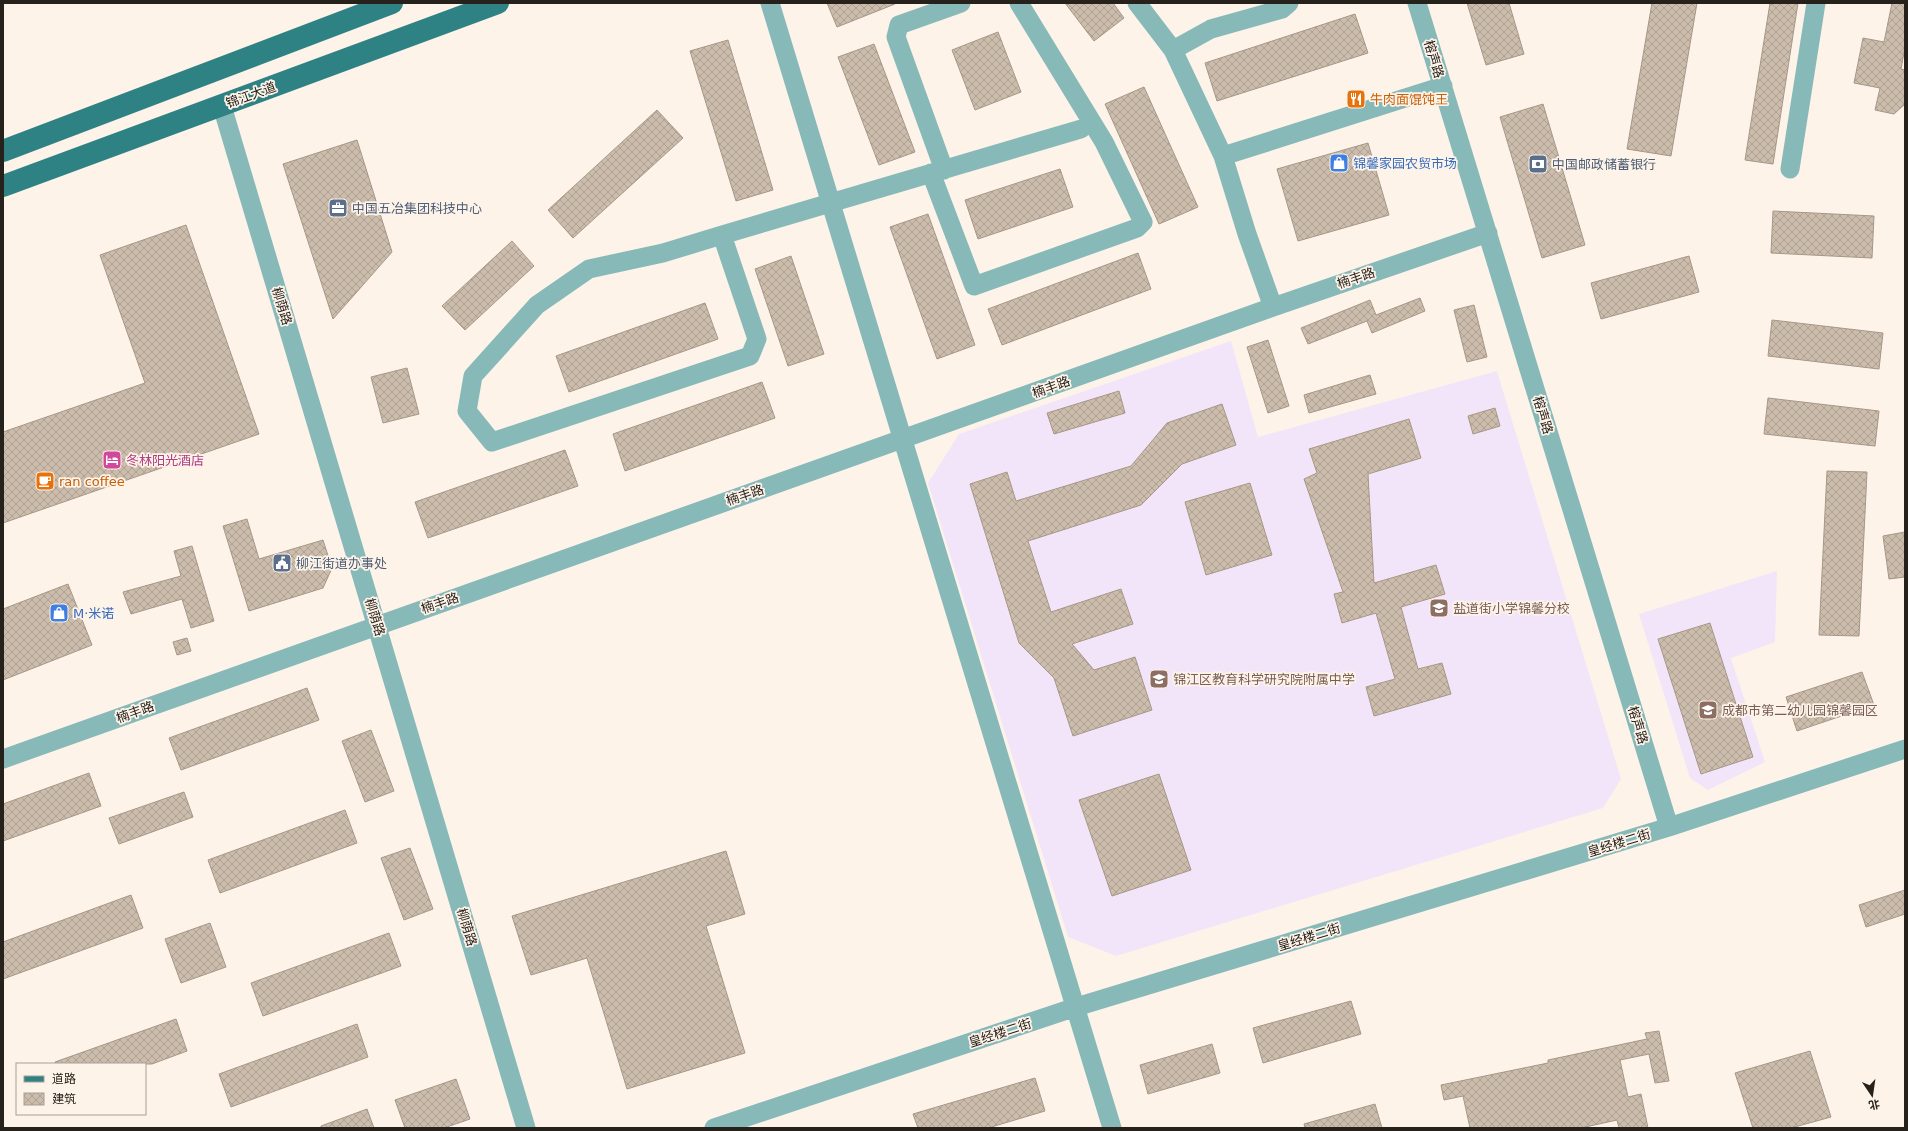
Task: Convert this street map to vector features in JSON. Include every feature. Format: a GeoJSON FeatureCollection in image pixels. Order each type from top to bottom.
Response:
{"type":"FeatureCollection","features":[{"type":"Feature","properties":{"kind":"main road"},"geometry":{"type":"LineString","coordinates":[[3,151],[392,3]]}},
{"type":"Feature","properties":{"kind":"main road","name":"锦江大道"},"geometry":{"type":"LineString","coordinates":[[3,186],[498,3]]}},
{"type":"Feature","properties":{"kind":"street"},"geometry":{"type":"LineString","coordinates":[[770,3],[1112,1128]]}},
{"type":"Feature","properties":{"kind":"street"},"geometry":{"type":"LineString","coordinates":[[961,3],[900,25],[896,38],[974,286],[1138,228],[1143,222],[1104,142],[1019,3]]}},
{"type":"Feature","properties":{"kind":"street"},"geometry":{"type":"LineString","coordinates":[[1137,3],[1173,50],[1223,156],[1247,234],[1273,307]]}},
{"type":"Feature","properties":{"kind":"street"},"geometry":{"type":"LineString","coordinates":[[1173,50],[1211,29],[1282,9],[1289,3]]}},
{"type":"Feature","properties":{"kind":"street","name":"榕声路"},"geometry":{"type":"LineString","coordinates":[[1417,3],[1669,827]]}},
{"type":"Feature","properties":{"kind":"street"},"geometry":{"type":"LineString","coordinates":[[1790,169],[1816,3]]}},
{"type":"Feature","properties":{"kind":"street"},"geometry":{"type":"LineString","coordinates":[[1223,156],[1443,86]]}},
{"type":"Feature","properties":{"kind":"street","name":"柳荫路"},"geometry":{"type":"LineString","coordinates":[[222,106],[526,1128]]}},
{"type":"Feature","properties":{"kind":"street"},"geometry":{"type":"LineString","coordinates":[[722,235],[757,338],[750,356],[492,442],[467,411],[473,376],[537,305],[589,269],[663,253],[722,235],[831,204],[1081,129]]}},
{"type":"Feature","properties":{"kind":"street","name":"楠丰路"},"geometry":{"type":"LineString","coordinates":[[3,759],[377,625],[903,440],[1273,307],[1488,233]]}},
{"type":"Feature","properties":{"kind":"street","name":"皇经楼二街"},"geometry":{"type":"LineString","coordinates":[[714,1128],[1076,1007],[1669,827],[1905,749]]}},
{"type":"Feature","properties":{"kind":"shaded area","name":"锦江区教育科学研究院附属中学"},"geometry":{"type":"Polygon","coordinates":[[[1231,341],[1258,437],[1497,371],[1621,779],[1603,808],[1116,956],[1068,937],[928,483],[959,434],[1231,341]]]}},
{"type":"Feature","properties":{"kind":"shaded area","name":"成都市第二幼儿园锦馨园区"},"geometry":{"type":"Polygon","coordinates":[[[1777,571],[1775,642],[1731,658],[1765,762],[1708,790],[1690,778],[1639,614],[1777,571]]]}},
{"type":"Feature","properties":{"kind":"building"},"geometry":{"type":"Polygon","coordinates":[[[827,3],[895,3],[895,4],[837,27],[827,3]]]}},
{"type":"Feature","properties":{"kind":"building"},"geometry":{"type":"Polygon","coordinates":[[[1065,3],[1113,3],[1124,18],[1094,41],[1065,3]]]}},
{"type":"Feature","properties":{"kind":"building"},"geometry":{"type":"Polygon","coordinates":[[[1467,3],[1509,3],[1524,54],[1486,65],[1467,3]]]}},
{"type":"Feature","properties":{"kind":"building"},"geometry":{"type":"Polygon","coordinates":[[[1652,3],[1697,3],[1671,156],[1627,149],[1652,3]]]}},
{"type":"Feature","properties":{"kind":"building"},"geometry":{"type":"Polygon","coordinates":[[[1770,3],[1798,3],[1773,164],[1745,160],[1770,3]]]}},
{"type":"Feature","properties":{"kind":"building"},"geometry":{"type":"Polygon","coordinates":[[[1892,3],[1905,3],[1905,47],[1901,69],[1905,70],[1905,104],[1894,114],[1875,110],[1880,88],[1854,83],[1863,38],[1884,42],[1892,3]]]}},
{"type":"Feature","properties":{"kind":"building"},"geometry":{"type":"Polygon","coordinates":[[[1355,14],[1368,53],[1217,101],[1205,63],[1355,14]]]}},
{"type":"Feature","properties":{"kind":"building"},"geometry":{"type":"Polygon","coordinates":[[[998,32],[1021,92],[975,110],[952,50],[998,32]]]}},
{"type":"Feature","properties":{"kind":"building"},"geometry":{"type":"Polygon","coordinates":[[[728,40],[773,190],[736,201],[690,51],[728,40]]]}},
{"type":"Feature","properties":{"kind":"building"},"geometry":{"type":"Polygon","coordinates":[[[874,44],[915,152],[879,165],[838,57],[874,44]]]}},
{"type":"Feature","properties":{"kind":"building"},"geometry":{"type":"Polygon","coordinates":[[[1144,87],[1198,207],[1159,224],[1105,104],[1144,87]]]}},
{"type":"Feature","properties":{"kind":"building"},"geometry":{"type":"Polygon","coordinates":[[[1543,104],[1585,245],[1542,258],[1500,117],[1543,104]]]}},
{"type":"Feature","properties":{"kind":"building"},"geometry":{"type":"Polygon","coordinates":[[[657,110],[683,138],[573,238],[548,210],[657,110]]]}},
{"type":"Feature","properties":{"kind":"building","name":"中国五冶集团科技中心"},"geometry":{"type":"Polygon","coordinates":[[[357,140],[392,252],[333,319],[283,164],[357,140]]]}},
{"type":"Feature","properties":{"kind":"building"},"geometry":{"type":"Polygon","coordinates":[[[1368,143],[1389,215],[1298,241],[1277,169],[1368,143]]]}},
{"type":"Feature","properties":{"kind":"building"},"geometry":{"type":"Polygon","coordinates":[[[1060,169],[1073,207],[978,239],[965,200],[1060,169]]]}},
{"type":"Feature","properties":{"kind":"building"},"geometry":{"type":"Polygon","coordinates":[[[1773,211],[1874,216],[1872,258],[1771,253],[1773,211]]]}},
{"type":"Feature","properties":{"kind":"building"},"geometry":{"type":"Polygon","coordinates":[[[928,214],[975,345],[937,359],[890,227],[928,214]]]}},
{"type":"Feature","properties":{"kind":"building"},"geometry":{"type":"Polygon","coordinates":[[[186,225],[259,434],[3,523],[3,432],[145,383],[100,255],[186,225]]]}},
{"type":"Feature","properties":{"kind":"building"},"geometry":{"type":"Polygon","coordinates":[[[512,241],[534,266],[465,330],[442,306],[512,241]]]}},
{"type":"Feature","properties":{"kind":"building"},"geometry":{"type":"Polygon","coordinates":[[[1138,253],[1151,289],[1002,345],[988,309],[1138,253]]]}},
{"type":"Feature","properties":{"kind":"building"},"geometry":{"type":"Polygon","coordinates":[[[791,256],[824,354],[788,366],[755,269],[791,256]]]}},
{"type":"Feature","properties":{"kind":"building"},"geometry":{"type":"Polygon","coordinates":[[[1689,256],[1699,292],[1601,319],[1591,283],[1689,256]]]}},
{"type":"Feature","properties":{"kind":"building"},"geometry":{"type":"Polygon","coordinates":[[[1420,298],[1425,311],[1372,333],[1367,321],[1308,344],[1301,328],[1370,300],[1376,315],[1420,298]]]}},
{"type":"Feature","properties":{"kind":"building"},"geometry":{"type":"Polygon","coordinates":[[[705,303],[718,339],[569,392],[556,356],[705,303]]]}},
{"type":"Feature","properties":{"kind":"building"},"geometry":{"type":"Polygon","coordinates":[[[1474,305],[1487,357],[1467,362],[1454,310],[1474,305]]]}},
{"type":"Feature","properties":{"kind":"building"},"geometry":{"type":"Polygon","coordinates":[[[1772,320],[1883,333],[1879,369],[1768,356],[1772,320]]]}},
{"type":"Feature","properties":{"kind":"building"},"geometry":{"type":"Polygon","coordinates":[[[1268,340],[1289,406],[1268,413],[1247,347],[1268,340]]]}},
{"type":"Feature","properties":{"kind":"building"},"geometry":{"type":"Polygon","coordinates":[[[407,368],[419,414],[383,423],[371,377],[407,368]]]}},
{"type":"Feature","properties":{"kind":"building"},"geometry":{"type":"Polygon","coordinates":[[[1370,375],[1376,394],[1309,413],[1304,395],[1370,375]]]}},
{"type":"Feature","properties":{"kind":"building"},"geometry":{"type":"Polygon","coordinates":[[[762,382],[775,418],[625,471],[613,434],[762,382]]]}},
{"type":"Feature","properties":{"kind":"building"},"geometry":{"type":"Polygon","coordinates":[[[1119,391],[1125,413],[1054,434],[1047,413],[1119,391]]]}},
{"type":"Feature","properties":{"kind":"building"},"geometry":{"type":"Polygon","coordinates":[[[1768,398],[1879,411],[1875,446],[1764,434],[1768,398]]]}},
{"type":"Feature","properties":{"kind":"building"},"geometry":{"type":"Polygon","coordinates":[[[1222,404],[1236,445],[1182,464],[1141,505],[1028,541],[1051,612],[1121,589],[1133,624],[1072,644],[1094,670],[1135,657],[1152,710],[1073,736],[1054,678],[1019,643],[970,484],[1007,472],[1016,501],[1131,466],[1167,423],[1222,404]]]}},
{"type":"Feature","properties":{"kind":"building"},"geometry":{"type":"Polygon","coordinates":[[[1495,408],[1500,426],[1473,434],[1468,416],[1495,408]]]}},
{"type":"Feature","properties":{"kind":"building"},"geometry":{"type":"Polygon","coordinates":[[[1409,419],[1421,458],[1368,474],[1374,583],[1436,565],[1445,594],[1401,607],[1418,669],[1442,663],[1451,694],[1374,716],[1366,687],[1395,679],[1376,613],[1342,623],[1334,594],[1343,592],[1304,479],[1317,473],[1309,449],[1409,419]]]}},
{"type":"Feature","properties":{"kind":"building"},"geometry":{"type":"Polygon","coordinates":[[[565,450],[578,486],[428,538],[415,502],[565,450]]]}},
{"type":"Feature","properties":{"kind":"building"},"geometry":{"type":"Polygon","coordinates":[[[1827,471],[1867,472],[1859,636],[1819,635],[1827,471]]]}},
{"type":"Feature","properties":{"kind":"building"},"geometry":{"type":"Polygon","coordinates":[[[1250,483],[1272,555],[1206,575],[1185,502],[1250,483]]]}},
{"type":"Feature","properties":{"kind":"building","name":"柳江街道办事处"},"geometry":{"type":"Polygon","coordinates":[[[247,519],[259,559],[323,540],[332,568],[323,588],[249,611],[223,526],[247,519]]]}},
{"type":"Feature","properties":{"kind":"building"},"geometry":{"type":"Polygon","coordinates":[[[1905,532],[1905,577],[1889,579],[1883,536],[1905,532]]]}},
{"type":"Feature","properties":{"kind":"building"},"geometry":{"type":"Polygon","coordinates":[[[192,546],[214,621],[191,628],[182,599],[131,614],[123,592],[181,576],[174,551],[192,546]]]}},
{"type":"Feature","properties":{"kind":"building"},"geometry":{"type":"Polygon","coordinates":[[[68,584],[92,645],[3,680],[3,609],[68,584]]]}},
{"type":"Feature","properties":{"kind":"building"},"geometry":{"type":"Polygon","coordinates":[[[1710,623],[1753,757],[1701,774],[1658,639],[1710,623]]]}},
{"type":"Feature","properties":{"kind":"building"},"geometry":{"type":"Polygon","coordinates":[[[187,638],[191,651],[177,655],[173,642],[187,638]]]}},
{"type":"Feature","properties":{"kind":"building"},"geometry":{"type":"Polygon","coordinates":[[[1862,672],[1874,705],[1797,731],[1786,697],[1862,672]]]}},
{"type":"Feature","properties":{"kind":"building"},"geometry":{"type":"Polygon","coordinates":[[[307,688],[319,720],[181,770],[169,738],[307,688]]]}},
{"type":"Feature","properties":{"kind":"building"},"geometry":{"type":"Polygon","coordinates":[[[371,730],[394,791],[365,802],[342,741],[371,730]]]}},
{"type":"Feature","properties":{"kind":"building"},"geometry":{"type":"Polygon","coordinates":[[[89,773],[101,806],[3,841],[3,804],[89,773]]]}},
{"type":"Feature","properties":{"kind":"building"},"geometry":{"type":"Polygon","coordinates":[[[1159,774],[1191,870],[1112,896],[1079,800],[1159,774]]]}},
{"type":"Feature","properties":{"kind":"building"},"geometry":{"type":"Polygon","coordinates":[[[184,792],[193,817],[119,844],[109,818],[184,792]]]}},
{"type":"Feature","properties":{"kind":"building"},"geometry":{"type":"Polygon","coordinates":[[[345,810],[357,843],[220,893],[208,860],[345,810]]]}},
{"type":"Feature","properties":{"kind":"building"},"geometry":{"type":"Polygon","coordinates":[[[410,848],[433,909],[404,920],[381,858],[410,848]]]}},
{"type":"Feature","properties":{"kind":"building"},"geometry":{"type":"Polygon","coordinates":[[[726,851],[745,914],[706,926],[745,1053],[627,1089],[587,958],[531,975],[512,916],[726,851]]]}},
{"type":"Feature","properties":{"kind":"building"},"geometry":{"type":"Polygon","coordinates":[[[1905,890],[1905,914],[1866,927],[1859,905],[1905,890]]]}},
{"type":"Feature","properties":{"kind":"building"},"geometry":{"type":"Polygon","coordinates":[[[131,895],[143,928],[3,979],[3,942],[131,895]]]}},
{"type":"Feature","properties":{"kind":"building"},"geometry":{"type":"Polygon","coordinates":[[[210,923],[226,967],[181,983],[165,939],[210,923]]]}},
{"type":"Feature","properties":{"kind":"building"},"geometry":{"type":"Polygon","coordinates":[[[389,933],[401,966],[263,1016],[251,983],[389,933]]]}},
{"type":"Feature","properties":{"kind":"building"},"geometry":{"type":"Polygon","coordinates":[[[1351,1001],[1361,1034],[1263,1063],[1253,1028],[1351,1001]]]}},
{"type":"Feature","properties":{"kind":"building"},"geometry":{"type":"Polygon","coordinates":[[[176,1019],[187,1051],[152,1064],[55,1062],[176,1019]]]}},
{"type":"Feature","properties":{"kind":"building"},"geometry":{"type":"Polygon","coordinates":[[[357,1024],[368,1057],[231,1107],[219,1074],[357,1024]]]}},
{"type":"Feature","properties":{"kind":"building"},"geometry":{"type":"Polygon","coordinates":[[[1659,1031],[1669,1081],[1655,1083],[1649,1054],[1620,1060],[1628,1097],[1641,1094],[1648,1128],[1619,1128],[1617,1120],[1581,1128],[1470,1128],[1463,1096],[1444,1100],[1441,1085],[1548,1063],[1548,1060],[1647,1039],[1645,1033],[1659,1031]]]}},
{"type":"Feature","properties":{"kind":"building"},"geometry":{"type":"Polygon","coordinates":[[[1212,1044],[1220,1073],[1148,1094],[1140,1065],[1212,1044]]]}},
{"type":"Feature","properties":{"kind":"building"},"geometry":{"type":"Polygon","coordinates":[[[1810,1051],[1831,1117],[1791,1128],[1753,1128],[1735,1073],[1810,1051]]]}},
{"type":"Feature","properties":{"kind":"building"},"geometry":{"type":"Polygon","coordinates":[[[1035,1078],[1045,1111],[988,1128],[918,1128],[913,1114],[1035,1078]]]}},
{"type":"Feature","properties":{"kind":"building"},"geometry":{"type":"Polygon","coordinates":[[[456,1079],[470,1119],[444,1128],[405,1128],[395,1100],[456,1079]]]}},
{"type":"Feature","properties":{"kind":"building"},"geometry":{"type":"Polygon","coordinates":[[[1375,1104],[1382,1128],[1305,1128],[1304,1124],[1375,1104]]]}},
{"type":"Feature","properties":{"kind":"building"},"geometry":{"type":"Polygon","coordinates":[[[367,1109],[374,1128],[321,1128],[321,1126],[367,1109]]]}},
{"type":"Feature","properties":{"kind":"place","name":"牛肉面馄饨王"},"geometry":{"type":"Point","coordinates":[1356,99]}},
{"type":"Feature","properties":{"kind":"place","name":"锦馨家园农贸市场"},"geometry":{"type":"Point","coordinates":[1339,163]}},
{"type":"Feature","properties":{"kind":"place","name":"中国邮政储蓄银行"},"geometry":{"type":"Point","coordinates":[1538,164]}},
{"type":"Feature","properties":{"kind":"place","name":"中国五冶集团科技中心"},"geometry":{"type":"Point","coordinates":[338,208]}},
{"type":"Feature","properties":{"kind":"place","name":"冬林阳光酒店"},"geometry":{"type":"Point","coordinates":[112,460]}},
{"type":"Feature","properties":{"kind":"place","name":"ran coffee"},"geometry":{"type":"Point","coordinates":[45,481]}},
{"type":"Feature","properties":{"kind":"place","name":"柳江街道办事处"},"geometry":{"type":"Point","coordinates":[282,563]}},
{"type":"Feature","properties":{"kind":"place","name":"盐道街小学锦馨分校"},"geometry":{"type":"Point","coordinates":[1439,608]}},
{"type":"Feature","properties":{"kind":"place","name":"M·米诺"},"geometry":{"type":"Point","coordinates":[59,613]}},
{"type":"Feature","properties":{"kind":"place","name":"锦江区教育科学研究院附属中学"},"geometry":{"type":"Point","coordinates":[1159,679]}},
{"type":"Feature","properties":{"kind":"place","name":"成都市第二幼儿园锦馨园区"},"geometry":{"type":"Point","coordinates":[1708,710]}}]}
